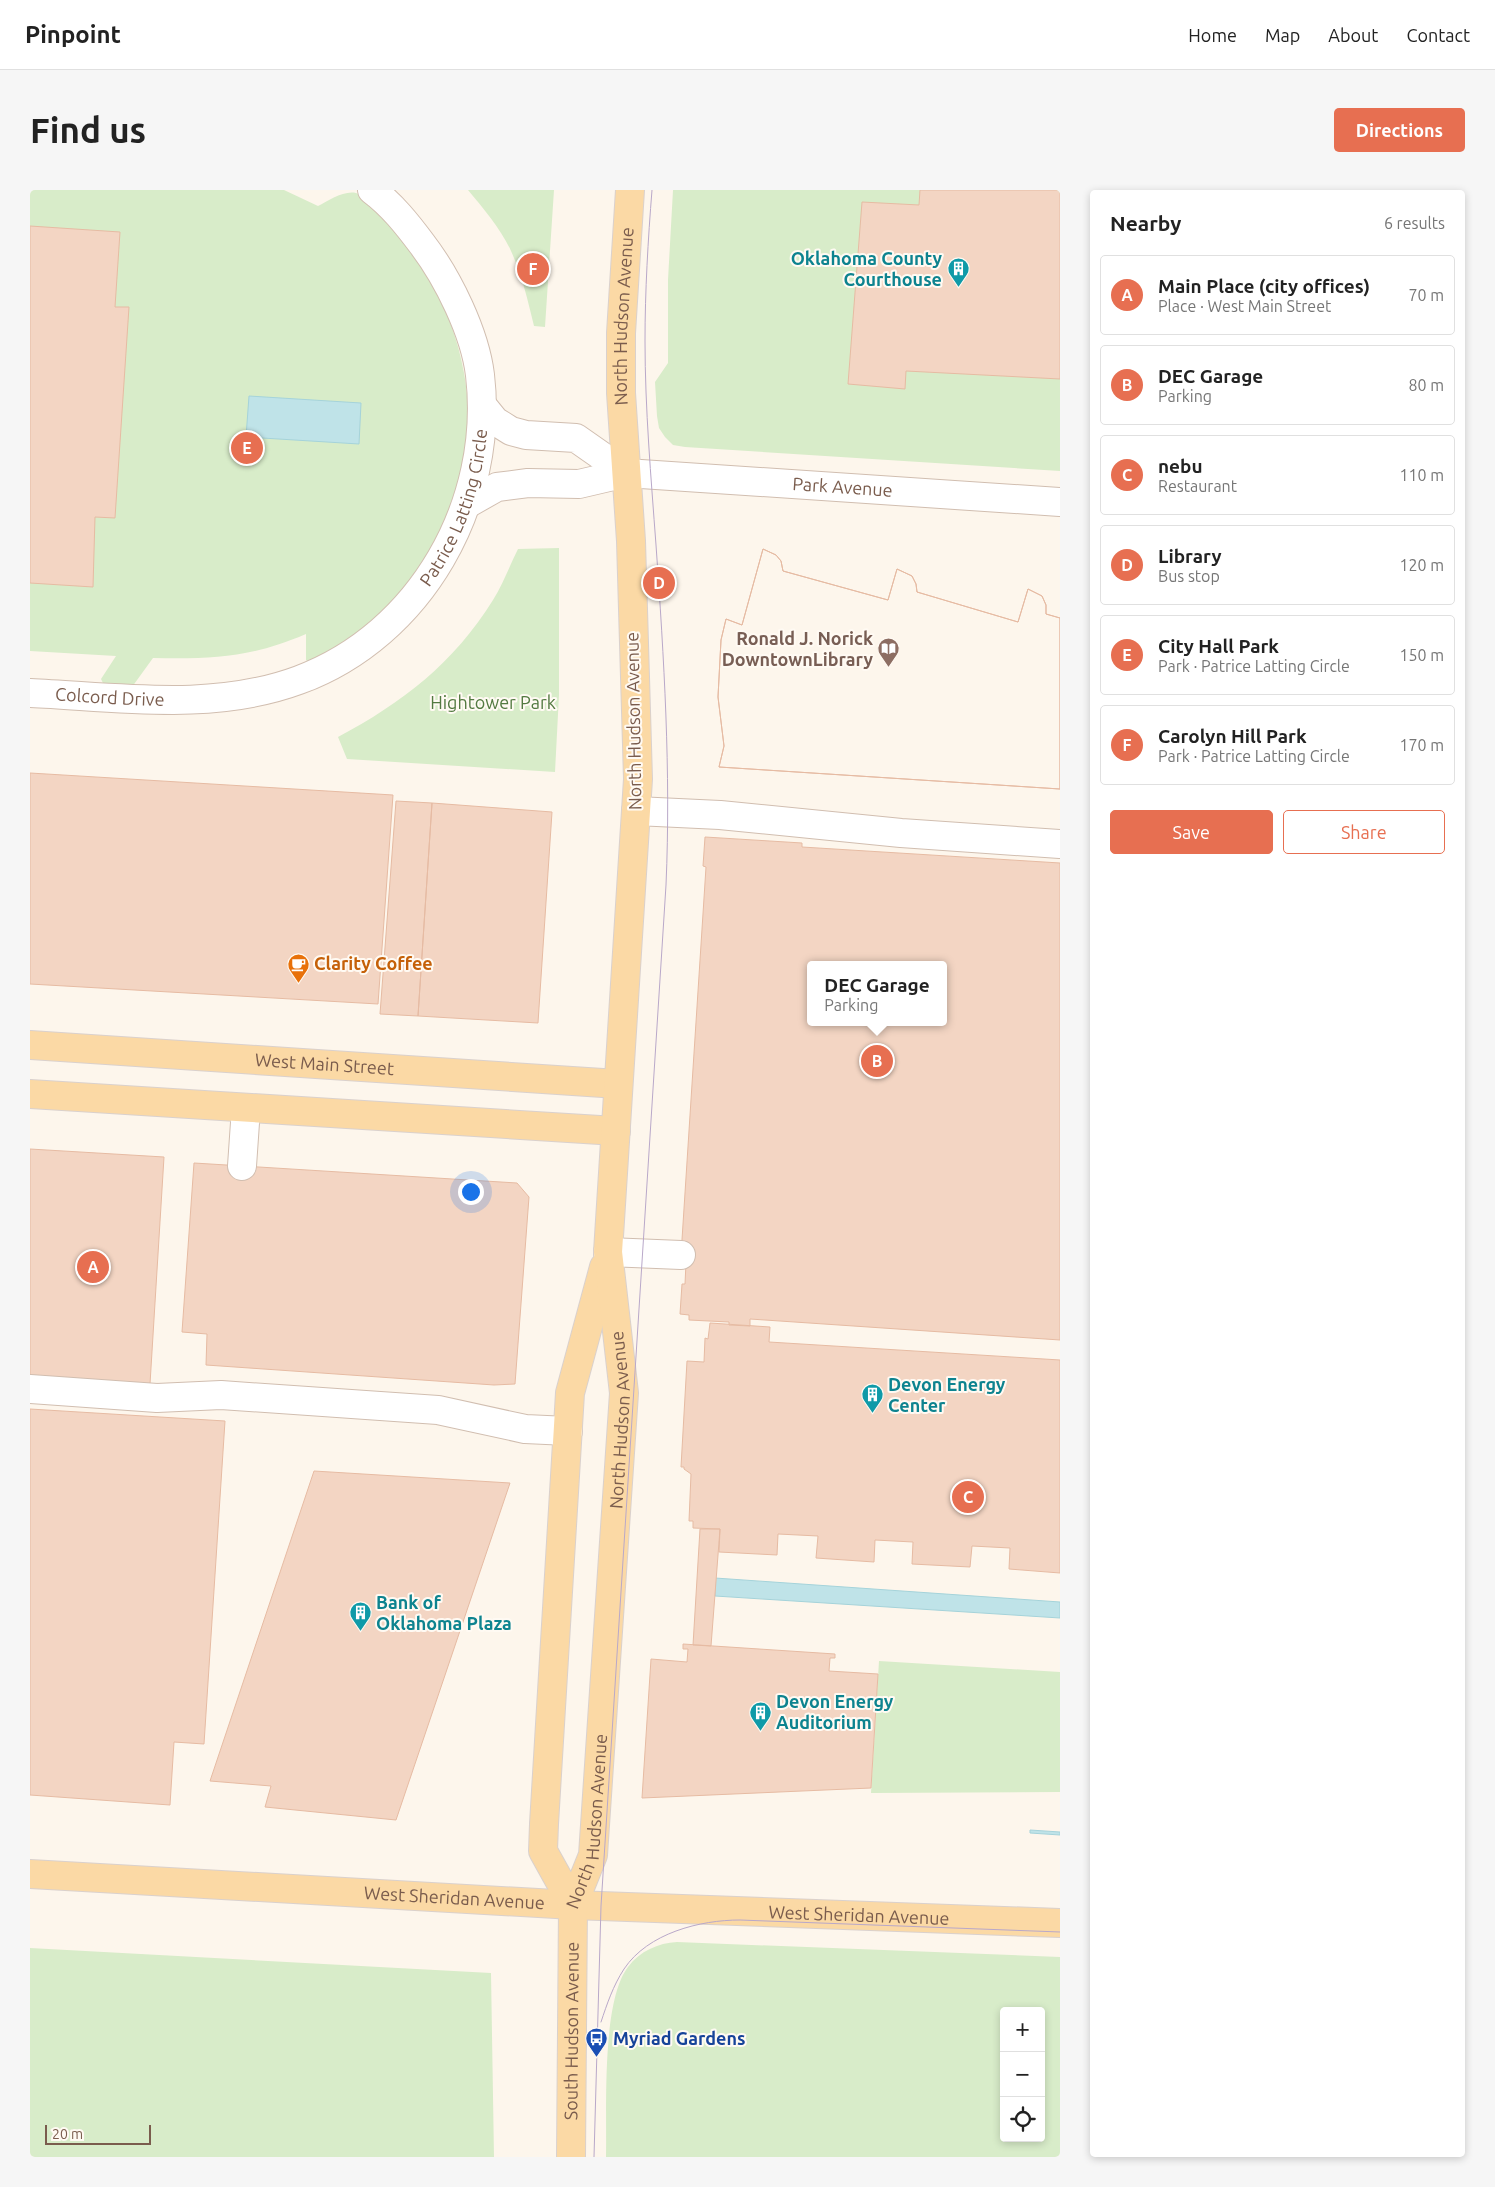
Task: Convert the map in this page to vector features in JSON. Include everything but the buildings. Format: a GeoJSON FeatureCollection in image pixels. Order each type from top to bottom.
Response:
{"type":"FeatureCollection","features":[{"type":"Feature","properties":{"kind":"main road","name":"North Hudson Avenue"},"geometry":{"type":"LineString","coordinates":[[574,1905],[594,1855],[624,1393],[608,1252],[636,811],[637,759],[631,541],[622,401],[621,333],[630,190]]}},
{"type":"Feature","properties":{"kind":"main road","name":"West Main Street"},"geometry":{"type":"LineString","coordinates":[[30,1045],[618,1084]]}},
{"type":"Feature","properties":{"kind":"main road"},"geometry":{"type":"LineString","coordinates":[[30,1094],[616,1131]]}},
{"type":"Feature","properties":{"kind":"main road","name":"North Hudson Avenue"},"geometry":{"type":"LineString","coordinates":[[574,1905],[543,1851],[570,1392],[608,1252]]}},
{"type":"Feature","properties":{"kind":"main road","name":"West Sheridan Avenue"},"geometry":{"type":"LineString","coordinates":[[30,1874],[574,1905],[1060,1923]]}},
{"type":"Feature","properties":{"kind":"main road","name":"South Hudson Avenue"},"geometry":{"type":"LineString","coordinates":[[571,2157],[574,1905]]}},
{"type":"Feature","properties":{"kind":"street","name":"Patrice Latting Circle"},"geometry":{"type":"LineString","coordinates":[[190,700],[265,691],[299,680],[350,656],[394,620],[416,595],[440,562],[467,504],[479,450],[482,405],[480,375],[474,347],[452,290],[415,235],[384,199],[372,190]]}},
{"type":"Feature","properties":{"kind":"street"},"geometry":{"type":"LineString","coordinates":[[482,405],[495,421],[511,431],[526,435],[576,438],[626,473]]}},
{"type":"Feature","properties":{"kind":"street","name":"Park Avenue"},"geometry":{"type":"LineString","coordinates":[[467,504],[496,487],[528,483],[579,484],[626,473],[1060,502]]}},
{"type":"Feature","properties":{"kind":"street","name":"Colcord Drive"},"geometry":{"type":"LineString","coordinates":[[30,693],[190,700]]}},
{"type":"Feature","properties":{"kind":"street"},"geometry":{"type":"LineString","coordinates":[[636,811],[720,815],[901,833],[1060,844]]}},
{"type":"Feature","properties":{"kind":"street"},"geometry":{"type":"LineString","coordinates":[[242,1166],[246,1108]]}},
{"type":"Feature","properties":{"kind":"street"},"geometry":{"type":"LineString","coordinates":[[608,1252],[681,1255]]}},
{"type":"Feature","properties":{"kind":"street"},"geometry":{"type":"LineString","coordinates":[[30,1390],[158,1398],[221,1395],[438,1410],[525,1428],[568,1431]]}},
{"type":"Feature","properties":{"kind":"green space"},"geometry":{"type":"Polygon","coordinates":[[[30,190],[284,190],[318,206],[341,194],[351,192],[366,200],[407,246],[433,285],[452,327],[459,350],[468,405],[465,453],[454,500],[439,536],[429,554],[406,587],[358,634],[310,663],[306,660],[306,634],[267,648],[231,655],[194,658],[153,658],[132,687],[104,685],[101,679],[116,656],[30,651],[30,190]]]}},
{"type":"Feature","properties":{"kind":"green space"},"geometry":{"type":"Polygon","coordinates":[[[468,190],[554,190],[545,327],[534,326],[522,279],[511,251],[486,211],[468,190]]]}},
{"type":"Feature","properties":{"kind":"green space","name":"Oklahoma County Courthouse"},"geometry":{"type":"Polygon","coordinates":[[[673,190],[1060,190],[1060,471],[673,445],[659,428],[655,382],[668,363],[668,280],[673,190]]]}},
{"type":"Feature","properties":{"kind":"green space","name":"Hightower Park"},"geometry":{"type":"Polygon","coordinates":[[[559,548],[559,695],[555,772],[347,759],[338,737],[384,710],[444,662],[478,623],[493,600],[518,549],[559,548]]]}},
{"type":"Feature","properties":{"kind":"green space"},"geometry":{"type":"Polygon","coordinates":[[[879,1661],[1060,1672],[1060,1792],[871,1793],[879,1661]]]}},
{"type":"Feature","properties":{"kind":"green space"},"geometry":{"type":"Polygon","coordinates":[[[677,1942],[1060,1957],[1060,2157],[606,2157],[607,2058],[613,2005],[619,1983],[628,1967],[638,1956],[656,1946],[677,1942]]]}},
{"type":"Feature","properties":{"kind":"green space"},"geometry":{"type":"Polygon","coordinates":[[[30,1948],[491,1973],[494,2157],[30,2157],[30,1948]]]}},
{"type":"Feature","properties":{"kind":"water"},"geometry":{"type":"Polygon","coordinates":[[[249,396],[361,403],[359,444],[246,437],[249,396]]]}},
{"type":"Feature","properties":{"kind":"water"},"geometry":{"type":"Polygon","coordinates":[[[715,1578],[1060,1602],[1060,1618],[715,1596],[715,1578]]]}},
{"type":"Feature","properties":{"kind":"water"},"geometry":{"type":"Polygon","coordinates":[[[1030,1830],[1060,1832],[1060,1835],[1030,1833],[1030,1830]]]}},
{"type":"Feature","properties":{"kind":"tram line"},"geometry":{"type":"LineString","coordinates":[[594,2157],[601,1906],[666,885],[668,800],[664,673],[645,366],[646,284],[652,190]]}},
{"type":"Feature","properties":{"kind":"tram line"},"geometry":{"type":"LineString","coordinates":[[601,2022],[617,1982],[624,1969],[634,1957],[647,1946],[661,1938],[692,1926],[740,1920],[1060,1932]]}},
{"type":"Feature","properties":{"kind":"place","name":"Carolyn Hill Park"},"geometry":{"type":"Point","coordinates":[533,269]}},
{"type":"Feature","properties":{"kind":"place","name":"Oklahoma County Courthouse"},"geometry":{"type":"Point","coordinates":[958,288]}},
{"type":"Feature","properties":{"kind":"place","name":"City Hall Park"},"geometry":{"type":"Point","coordinates":[247,448]}},
{"type":"Feature","properties":{"kind":"place","name":"Library"},"geometry":{"type":"Point","coordinates":[659,583]}},
{"type":"Feature","properties":{"kind":"place","name":"Ronald J. Norick DowntownLibrary"},"geometry":{"type":"Point","coordinates":[889,668]}},
{"type":"Feature","properties":{"kind":"place","name":"Clarity Coffee"},"geometry":{"type":"Point","coordinates":[298,983]}},
{"type":"Feature","properties":{"kind":"place","name":"DEC Garage"},"geometry":{"type":"Point","coordinates":[877,1061]}},
{"type":"Feature","properties":{"kind":"place","name":"Main Place (city offices)"},"geometry":{"type":"Point","coordinates":[93,1267]}},
{"type":"Feature","properties":{"kind":"place","name":"Devon Energy Center"},"geometry":{"type":"Point","coordinates":[872,1414]}},
{"type":"Feature","properties":{"kind":"place","name":"nebu"},"geometry":{"type":"Point","coordinates":[968,1497]}},
{"type":"Feature","properties":{"kind":"place","name":"Bank of Oklahoma Plaza"},"geometry":{"type":"Point","coordinates":[360,1632]}},
{"type":"Feature","properties":{"kind":"place","name":"Devon Energy Auditorium"},"geometry":{"type":"Point","coordinates":[760,1731]}},
{"type":"Feature","properties":{"kind":"place","name":"Myriad Gardens"},"geometry":{"type":"Point","coordinates":[597,2058]}}]}
